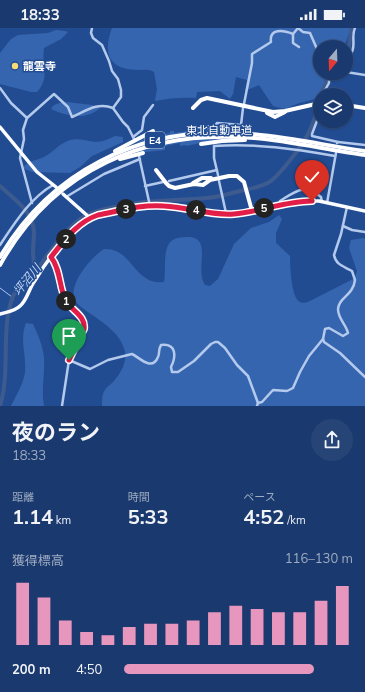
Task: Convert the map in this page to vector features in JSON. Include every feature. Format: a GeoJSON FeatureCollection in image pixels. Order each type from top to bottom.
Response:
{"type":"FeatureCollection","features":[{"type":"Feature","properties":{"kind":"highway"},"geometry":{"type":"LineString","coordinates":[[193,108],[201,100],[207,98],[273,112],[313,105]]}},
{"type":"Feature","properties":{"kind":"highway"},"geometry":{"type":"LineString","coordinates":[[200,109],[200,104],[202,101],[212,99],[270,114],[275,117],[313,105]]}},
{"type":"Feature","properties":{"kind":"highway"},"geometry":{"type":"LineString","coordinates":[[353,105],[365,107]]}},
{"type":"Feature","properties":{"kind":"highway"},"geometry":{"type":"LineString","coordinates":[[207,127],[283,136],[295,143]]}},
{"type":"Feature","properties":{"kind":"highway"},"geometry":{"type":"LineString","coordinates":[[79,176],[86,168],[98,160],[153,131]]}},
{"type":"Feature","properties":{"kind":"highway","name":"東北自動車道"},"geometry":{"type":"LineString","coordinates":[[0,257],[27,222],[53,193],[97,162],[129,148],[154,140],[180,135],[236,133],[295,143],[365,151]]}},
{"type":"Feature","properties":{"kind":"highway"},"geometry":{"type":"LineString","coordinates":[[201,144],[217,141],[238,140],[295,143]]}},
{"type":"Feature","properties":{"kind":"highway","name":"東北自動車道"},"geometry":{"type":"LineString","coordinates":[[307,144],[365,155]]}},
{"type":"Feature","properties":{"kind":"highway"},"geometry":{"type":"LineString","coordinates":[[79,176],[120,159],[141,156]]}},
{"type":"Feature","properties":{"kind":"highway"},"geometry":{"type":"LineString","coordinates":[[156,170],[166,183],[172,187],[180,188],[194,184],[203,185],[210,180],[235,176],[242,180],[246,185]]}},
{"type":"Feature","properties":{"kind":"highway"},"geometry":{"type":"LineString","coordinates":[[163,172],[164,179],[172,186],[182,186],[196,182],[202,178],[207,179],[234,174],[241,177],[246,185],[252,211]]}},
{"type":"Feature","properties":{"kind":"highway","name":"東北自動車道"},"geometry":{"type":"LineString","coordinates":[[0,265],[27,222]]}},
{"type":"Feature","properties":{"kind":"main road"},"geometry":{"type":"LineString","coordinates":[[0,127],[37,172],[54,186]]}},
{"type":"Feature","properties":{"kind":"main road"},"geometry":{"type":"LineString","coordinates":[[65,195],[89,218]]}},
{"type":"Feature","properties":{"kind":"main road"},"geometry":{"type":"LineString","coordinates":[[0,314],[14,310],[23,303],[34,281],[69,235],[89,218],[98,215],[149,203],[226,214],[252,211],[304,201],[322,202],[365,212]]}},
{"type":"Feature","properties":{"kind":"street"},"geometry":{"type":"LineString","coordinates":[[92,28],[91,33],[93,38],[102,45],[112,71],[118,79],[122,94],[113,108]]}},
{"type":"Feature","properties":{"kind":"street"},"geometry":{"type":"LineString","coordinates":[[299,47],[293,43],[293,34],[298,28],[304,33],[310,33],[313,40]]}},
{"type":"Feature","properties":{"kind":"street"},"geometry":{"type":"LineString","coordinates":[[353,46],[353,31],[355,28]]}},
{"type":"Feature","properties":{"kind":"street"},"geometry":{"type":"LineString","coordinates":[[244,104],[252,64],[252,54],[271,42],[271,36],[276,31],[293,34]]}},
{"type":"Feature","properties":{"kind":"street"},"geometry":{"type":"LineString","coordinates":[[353,73],[365,75]]}},
{"type":"Feature","properties":{"kind":"street"},"geometry":{"type":"LineString","coordinates":[[0,88],[11,103],[27,118]]}},
{"type":"Feature","properties":{"kind":"street"},"geometry":{"type":"LineString","coordinates":[[32,203],[20,158],[24,139],[23,130],[27,118],[54,94],[68,107],[72,116],[92,108],[105,106],[113,108],[128,127],[134,138],[142,130],[144,116],[153,105]]}},
{"type":"Feature","properties":{"kind":"street"},"geometry":{"type":"LineString","coordinates":[[214,127],[217,124],[241,126],[243,108]]}},
{"type":"Feature","properties":{"kind":"street"},"geometry":{"type":"LineString","coordinates":[[315,128],[312,136],[365,146]]}},
{"type":"Feature","properties":{"kind":"street"},"geometry":{"type":"LineString","coordinates":[[218,175],[214,158],[214,145],[295,143],[303,150],[336,154],[327,203]]}},
{"type":"Feature","properties":{"kind":"street"},"geometry":{"type":"LineString","coordinates":[[65,195],[141,156],[149,203]]}},
{"type":"Feature","properties":{"kind":"street"},"geometry":{"type":"LineString","coordinates":[[169,181],[217,170]]}},
{"type":"Feature","properties":{"kind":"street"},"geometry":{"type":"LineString","coordinates":[[219,180],[226,214]]}},
{"type":"Feature","properties":{"kind":"street"},"geometry":{"type":"LineString","coordinates":[[145,186],[163,182]]}},
{"type":"Feature","properties":{"kind":"street"},"geometry":{"type":"LineString","coordinates":[[0,245],[27,208],[54,186]]}},
{"type":"Feature","properties":{"kind":"street"},"geometry":{"type":"LineString","coordinates":[[280,201],[297,191],[306,189],[313,191],[321,197],[322,202]]}},
{"type":"Feature","properties":{"kind":"street"},"geometry":{"type":"LineString","coordinates":[[258,403],[262,402],[274,390],[291,390],[309,356],[322,339],[326,328],[331,328],[342,336],[345,336],[348,333],[347,328],[340,317],[338,308],[343,299],[351,292],[354,277],[352,271],[342,267],[334,255],[347,207]]}},
{"type":"Feature","properties":{"kind":"street"},"geometry":{"type":"LineString","coordinates":[[343,226],[352,230],[365,232]]}},
{"type":"Feature","properties":{"kind":"street"},"geometry":{"type":"LineString","coordinates":[[51,257],[58,270],[65,299],[81,317],[85,324],[69,360],[62,406]]}},
{"type":"Feature","properties":{"kind":"street"},"geometry":{"type":"LineString","coordinates":[[322,339],[340,353],[365,377]]}},
{"type":"Feature","properties":{"kind":"street"},"geometry":{"type":"LineString","coordinates":[[69,360],[90,369],[108,360],[132,354],[142,362],[150,363],[156,361],[158,358],[158,350],[161,345],[167,345],[175,354],[171,370],[178,372],[194,361],[211,344],[218,342],[225,348],[248,376],[258,403],[257,406]]}},
{"type":"Feature","properties":{"kind":"shaded area"},"geometry":{"type":"Polygon","coordinates":[[[112,28],[351,28],[347,40],[313,40],[313,80],[328,80],[324,88],[313,88],[313,100],[285,109],[273,106],[259,85],[245,91],[247,80],[236,77],[233,94],[230,99],[220,91],[197,92],[196,98],[176,98],[155,101],[157,89],[154,72],[149,70],[129,69],[115,64],[109,53],[109,38],[112,28]]]}},
{"type":"Feature","properties":{"kind":"shaded area"},"geometry":{"type":"Polygon","coordinates":[[[56,30],[68,32],[61,39],[44,48],[43,54],[45,76],[44,81],[37,92],[31,92],[0,84],[0,53],[11,39],[18,35],[48,33],[56,30]]]}},
{"type":"Feature","properties":{"kind":"shaded area"},"geometry":{"type":"Polygon","coordinates":[[[66,102],[92,105],[100,108],[88,115],[82,116],[63,114],[51,109],[55,104],[66,102]]]}},
{"type":"Feature","properties":{"kind":"shaded area"},"geometry":{"type":"Polygon","coordinates":[[[195,127],[205,130],[222,131],[177,135],[134,144],[154,133],[165,132],[165,134],[170,133],[170,131],[174,131],[174,133],[188,131],[187,128],[195,127]]]}},
{"type":"Feature","properties":{"kind":"shaded area"},"geometry":{"type":"Polygon","coordinates":[[[115,136],[123,137],[123,142],[92,156],[80,167],[70,173],[32,172],[23,168],[27,163],[44,157],[70,140],[79,139],[98,142],[115,136]]]}},
{"type":"Feature","properties":{"kind":"shaded area"},"geometry":{"type":"Polygon","coordinates":[[[220,139],[186,146],[180,146],[180,143],[165,146],[165,150],[134,153],[169,143],[220,139]]]}},
{"type":"Feature","properties":{"kind":"shaded area"},"geometry":{"type":"Polygon","coordinates":[[[279,215],[282,219],[276,233],[276,243],[290,256],[293,288],[297,299],[302,303],[355,278],[357,271],[349,248],[351,240],[365,239],[365,406],[102,406],[102,397],[104,392],[116,379],[124,364],[125,352],[116,334],[80,306],[74,299],[74,288],[77,280],[91,260],[104,249],[113,250],[121,254],[139,273],[146,278],[154,282],[164,282],[165,256],[169,244],[172,240],[178,238],[190,237],[197,240],[201,245],[202,278],[205,285],[210,286],[218,279],[234,244],[251,228],[269,222],[279,215]]]}},
{"type":"Feature","properties":{"kind":"shaded area"},"geometry":{"type":"Polygon","coordinates":[[[26,323],[33,324],[43,349],[44,406],[11,406],[21,386],[25,373],[23,336],[26,323]]]}},
{"type":"Feature","properties":{"kind":"waterway","name":"坪沼川"},"geometry":{"type":"LineString","coordinates":[[350,40],[352,28]]}},
{"type":"Feature","properties":{"kind":"waterway","name":"坪沼川"},"geometry":{"type":"LineString","coordinates":[[324,88],[327,80]]}},
{"type":"Feature","properties":{"kind":"waterway","name":"坪沼川"},"geometry":{"type":"LineString","coordinates":[[0,406],[5,378],[7,322],[13,296],[71,227],[90,213],[122,205],[215,197],[256,188],[276,177],[297,152],[313,123]]}},
{"type":"Feature","properties":{"kind":"waterway"},"geometry":{"type":"LineString","coordinates":[[0,186],[22,206],[33,225],[33,272]]}},
{"type":"Feature","properties":{"kind":"waterway"},"geometry":{"type":"LineString","coordinates":[[0,288],[12,297]]}},
{"type":"Feature","properties":{"kind":"place","name":"龍雲寺"},"geometry":{"type":"Point","coordinates":[15,66]}},
{"type":"Feature","properties":{"kind":"route"},"geometry":{"type":"LineString","coordinates":[[69,360],[85,324],[81,317],[65,299],[58,270],[51,257],[69,235],[90,218],[98,215],[150,206],[164,206],[214,213],[234,214],[295,202],[312,201]]}}]}
